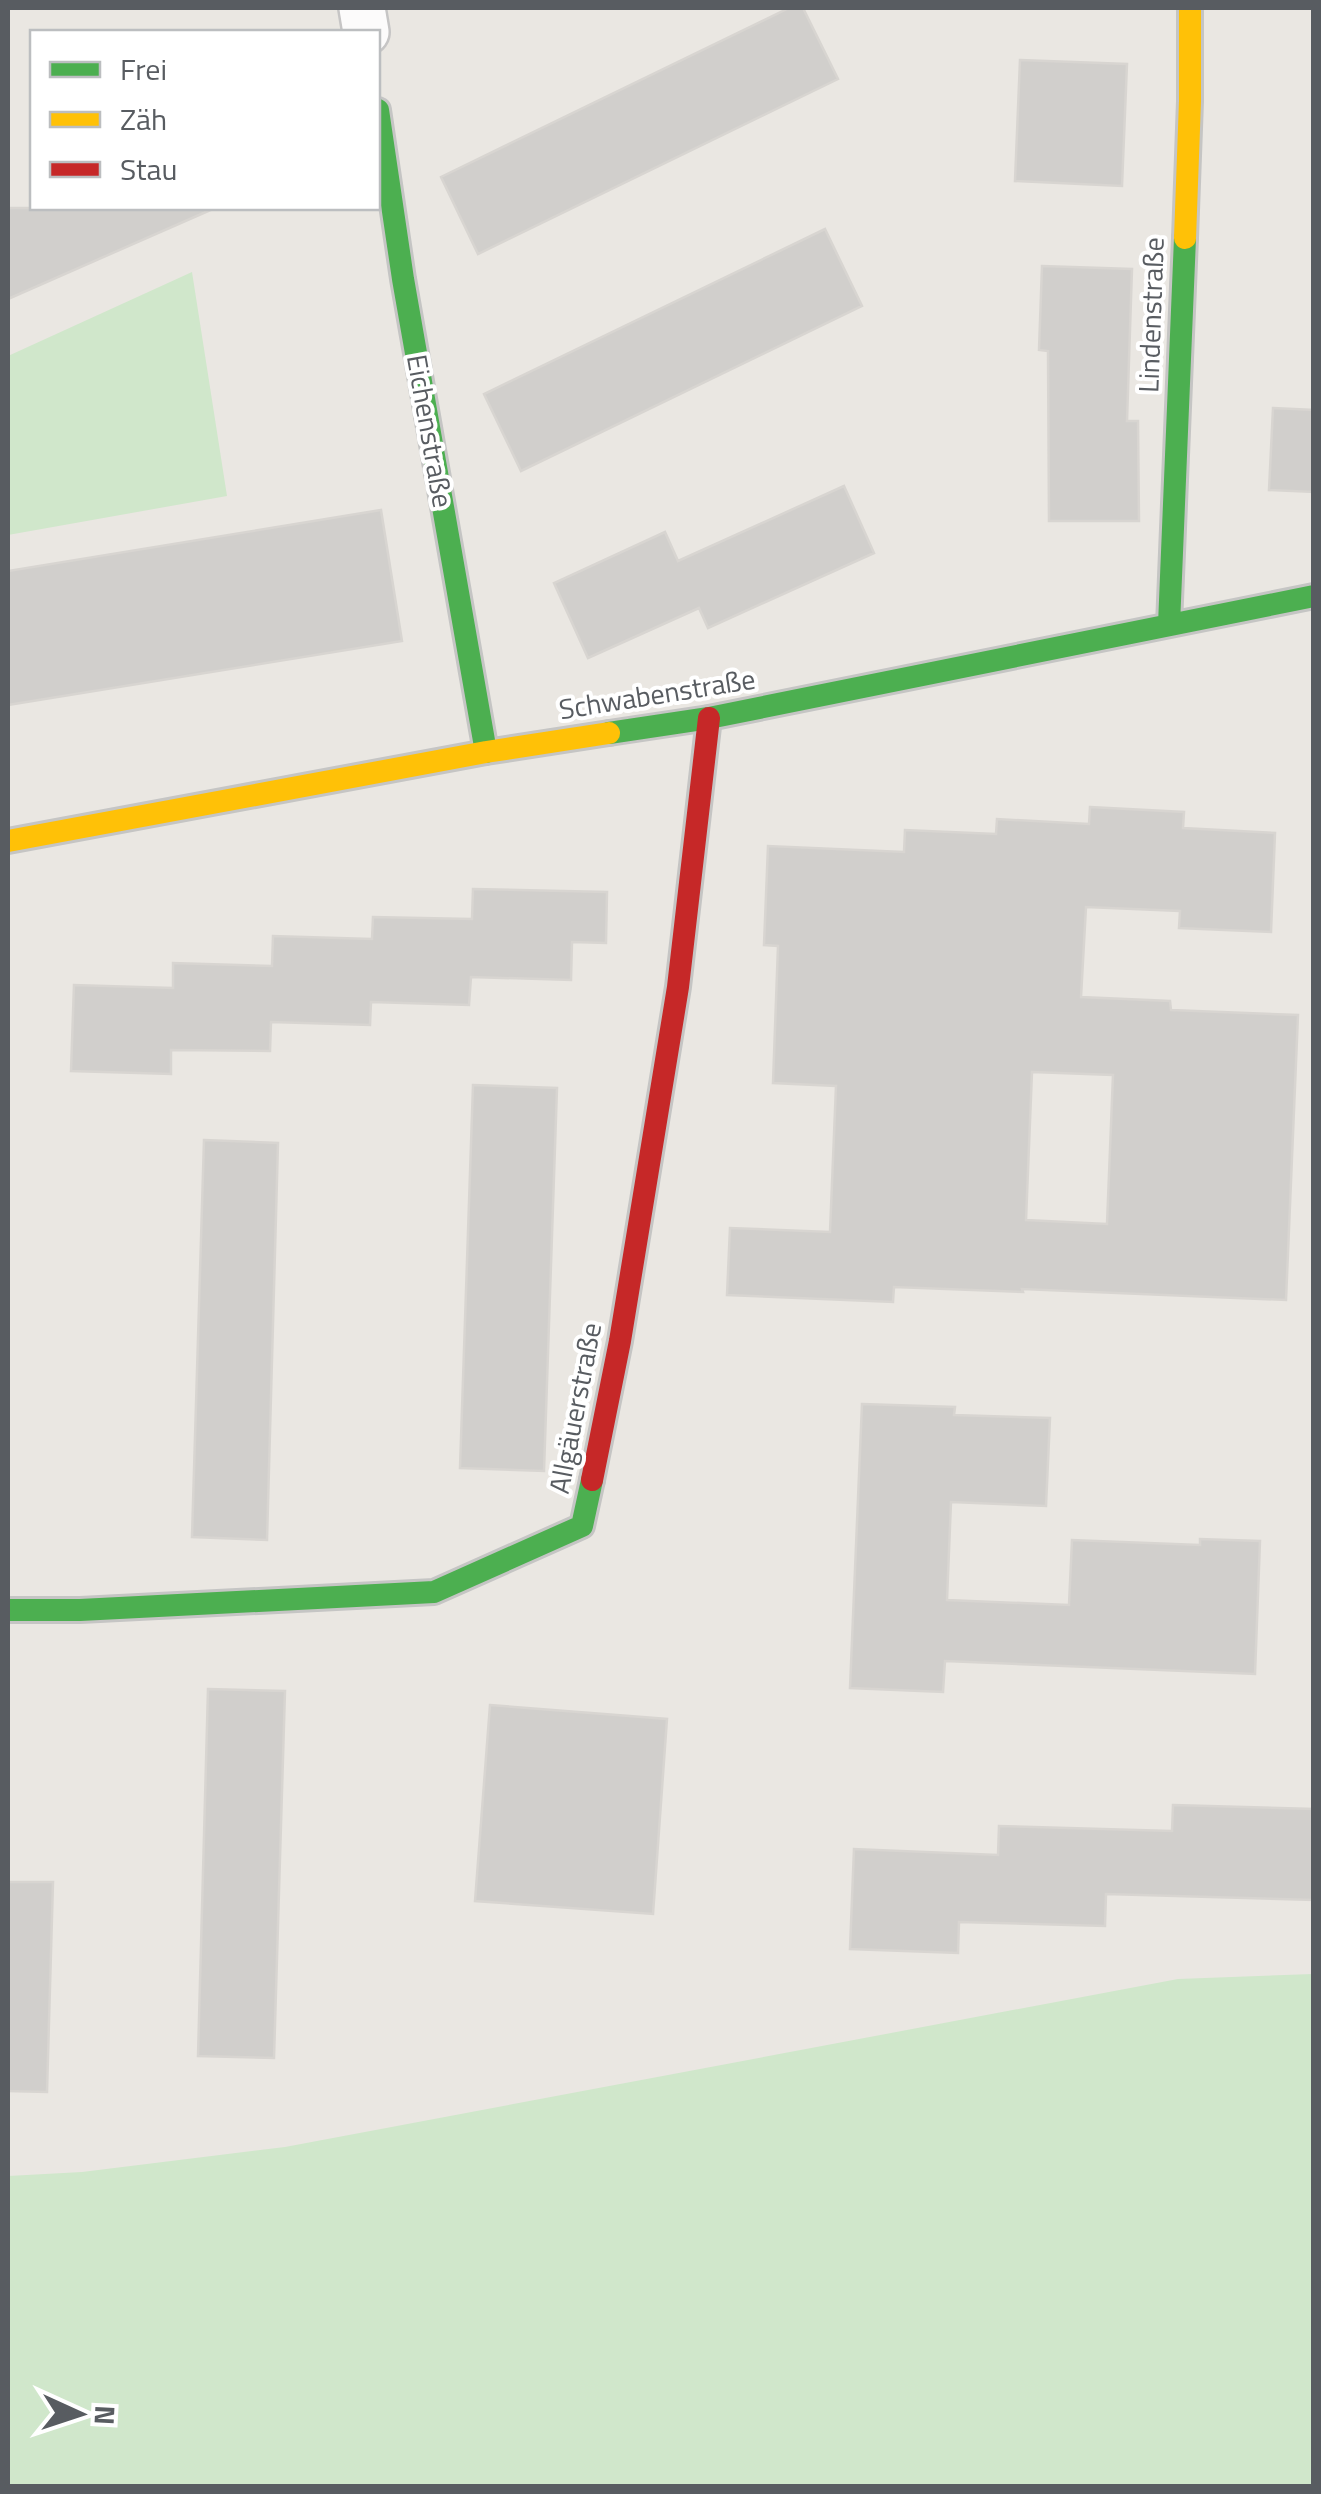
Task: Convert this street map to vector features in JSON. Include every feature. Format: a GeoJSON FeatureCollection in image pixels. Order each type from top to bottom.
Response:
{"type":"FeatureCollection","features":[{"type":"Feature","properties":{"kind":"street","name":"Lindenstraße"},"geometry":{"type":"LineString","coordinates":[[1169,625],[1190,101],[1190,8]]}},
{"type":"Feature","properties":{"kind":"street","name":"Eichenstraße"},"geometry":{"type":"LineString","coordinates":[[380,124],[402,279],[486,752]]}},
{"type":"Feature","properties":{"kind":"street","name":"Schwabenstraße"},"geometry":{"type":"LineString","coordinates":[[8,841],[486,752],[709,718],[1314,596]]}},
{"type":"Feature","properties":{"kind":"street","name":"Allgäuerstraße"},"geometry":{"type":"LineString","coordinates":[[8,1610],[80,1610],[434,1592],[582,1526],[620,1340],[674,1006],[709,718]]}},
{"type":"Feature","properties":{"kind":"green space"},"geometry":{"type":"Polygon","coordinates":[[[192,272],[227,496],[8,535],[8,356],[192,272]]]}},
{"type":"Feature","properties":{"kind":"green space"},"geometry":{"type":"Polygon","coordinates":[[[1313,1974],[1313,2486],[8,2486],[8,2176],[82,2172],[285,2147],[1178,1979],[1313,1974]]]}},
{"type":"Feature","properties":{"kind":"building"},"geometry":{"type":"Polygon","coordinates":[[[789,8],[803,8],[838,79],[478,254],[441,177],[789,8]]]}},
{"type":"Feature","properties":{"kind":"building"},"geometry":{"type":"Polygon","coordinates":[[[1020,60],[1127,64],[1122,186],[1015,181],[1020,60]]]}},
{"type":"Feature","properties":{"kind":"building"},"geometry":{"type":"Polygon","coordinates":[[[8,208],[210,210],[8,299],[8,208]]]}},
{"type":"Feature","properties":{"kind":"building"},"geometry":{"type":"Polygon","coordinates":[[[825,229],[862,306],[521,471],[484,394],[825,229]]]}},
{"type":"Feature","properties":{"kind":"building"},"geometry":{"type":"Polygon","coordinates":[[[1042,266],[1132,269],[1127,421],[1138,421],[1139,521],[1049,521],[1048,351],[1039,350],[1042,266]]]}},
{"type":"Feature","properties":{"kind":"building"},"geometry":{"type":"Polygon","coordinates":[[[1273,408],[1314,410],[1314,492],[1269,490],[1273,408]]]}},
{"type":"Feature","properties":{"kind":"building"},"geometry":{"type":"Polygon","coordinates":[[[844,486],[874,553],[708,628],[699,608],[588,658],[554,583],[665,532],[678,561],[844,486]]]}},
{"type":"Feature","properties":{"kind":"building"},"geometry":{"type":"Polygon","coordinates":[[[381,510],[402,641],[8,705],[8,571],[381,510]]]}},
{"type":"Feature","properties":{"kind":"building"},"geometry":{"type":"Polygon","coordinates":[[[1090,807],[1184,812],[1183,828],[1275,833],[1271,932],[1179,928],[1180,911],[1086,907],[1081,997],[1170,1001],[1171,1010],[1298,1015],[1286,1300],[894,1287],[893,1302],[727,1295],[730,1228],[830,1232],[836,1086],[773,1083],[778,946],[764,945],[768,846],[904,852],[905,830],[996,834],[997,819],[1089,824],[1090,807]],[[1032,1072],[1026,1220],[1107,1224],[1113,1075],[1032,1072]]]}},
{"type":"Feature","properties":{"kind":"building"},"geometry":{"type":"Polygon","coordinates":[[[473,889],[607,892],[606,943],[572,942],[571,980],[471,977],[469,1005],[371,1002],[370,1025],[271,1022],[270,1051],[171,1050],[171,1074],[71,1071],[74,985],[173,988],[173,963],[272,966],[273,936],[372,939],[373,917],[472,919],[473,889]]]}},
{"type":"Feature","properties":{"kind":"building"},"geometry":{"type":"Polygon","coordinates":[[[473,1085],[557,1088],[544,1471],[460,1468],[473,1085]]]}},
{"type":"Feature","properties":{"kind":"building"},"geometry":{"type":"Polygon","coordinates":[[[204,1140],[278,1143],[267,1540],[192,1537],[204,1140]]]}},
{"type":"Feature","properties":{"kind":"building"},"geometry":{"type":"Polygon","coordinates":[[[862,1404],[955,1407],[954,1415],[1050,1418],[1046,1506],[951,1502],[947,1600],[1069,1605],[1072,1540],[1200,1545],[1200,1539],[1260,1541],[1255,1674],[945,1661],[943,1692],[850,1688],[862,1404]]]}},
{"type":"Feature","properties":{"kind":"building"},"geometry":{"type":"Polygon","coordinates":[[[208,1689],[285,1691],[274,2058],[198,2056],[208,1689]]]}},
{"type":"Feature","properties":{"kind":"building"},"geometry":{"type":"Polygon","coordinates":[[[490,1705],[667,1719],[653,1914],[475,1901],[490,1705]]]}},
{"type":"Feature","properties":{"kind":"building"},"geometry":{"type":"Polygon","coordinates":[[[1173,1805],[1314,1809],[1314,1900],[1106,1894],[1105,1926],[959,1922],[958,1953],[850,1949],[854,1849],[998,1855],[999,1826],[1172,1831],[1173,1805]]]}},
{"type":"Feature","properties":{"kind":"building"},"geometry":{"type":"Polygon","coordinates":[[[8,1882],[53,1882],[47,2092],[8,2091],[8,1882]]]}},
{"type":"Feature","properties":{"kind":"traffic: fast"},"geometry":{"type":"LineString","coordinates":[[380,124],[403,279],[486,752]]}},
{"type":"Feature","properties":{"kind":"traffic: fast"},"geometry":{"type":"LineString","coordinates":[[1169,625],[1185,238]]}},
{"type":"Feature","properties":{"kind":"traffic: fast"},"geometry":{"type":"LineString","coordinates":[[609,733],[709,718],[1314,596]]}},
{"type":"Feature","properties":{"kind":"traffic: fast"},"geometry":{"type":"LineString","coordinates":[[8,1610],[80,1610],[434,1592],[582,1526],[592,1480]]}},
{"type":"Feature","properties":{"kind":"traffic: slow"},"geometry":{"type":"LineString","coordinates":[[1185,238],[1190,8]]}},
{"type":"Feature","properties":{"kind":"traffic: slow"},"geometry":{"type":"LineString","coordinates":[[8,841],[486,752],[609,733]]}},
{"type":"Feature","properties":{"kind":"traffic: jam"},"geometry":{"type":"LineString","coordinates":[[592,1480],[620,1341],[678,987],[709,718]]}}]}
